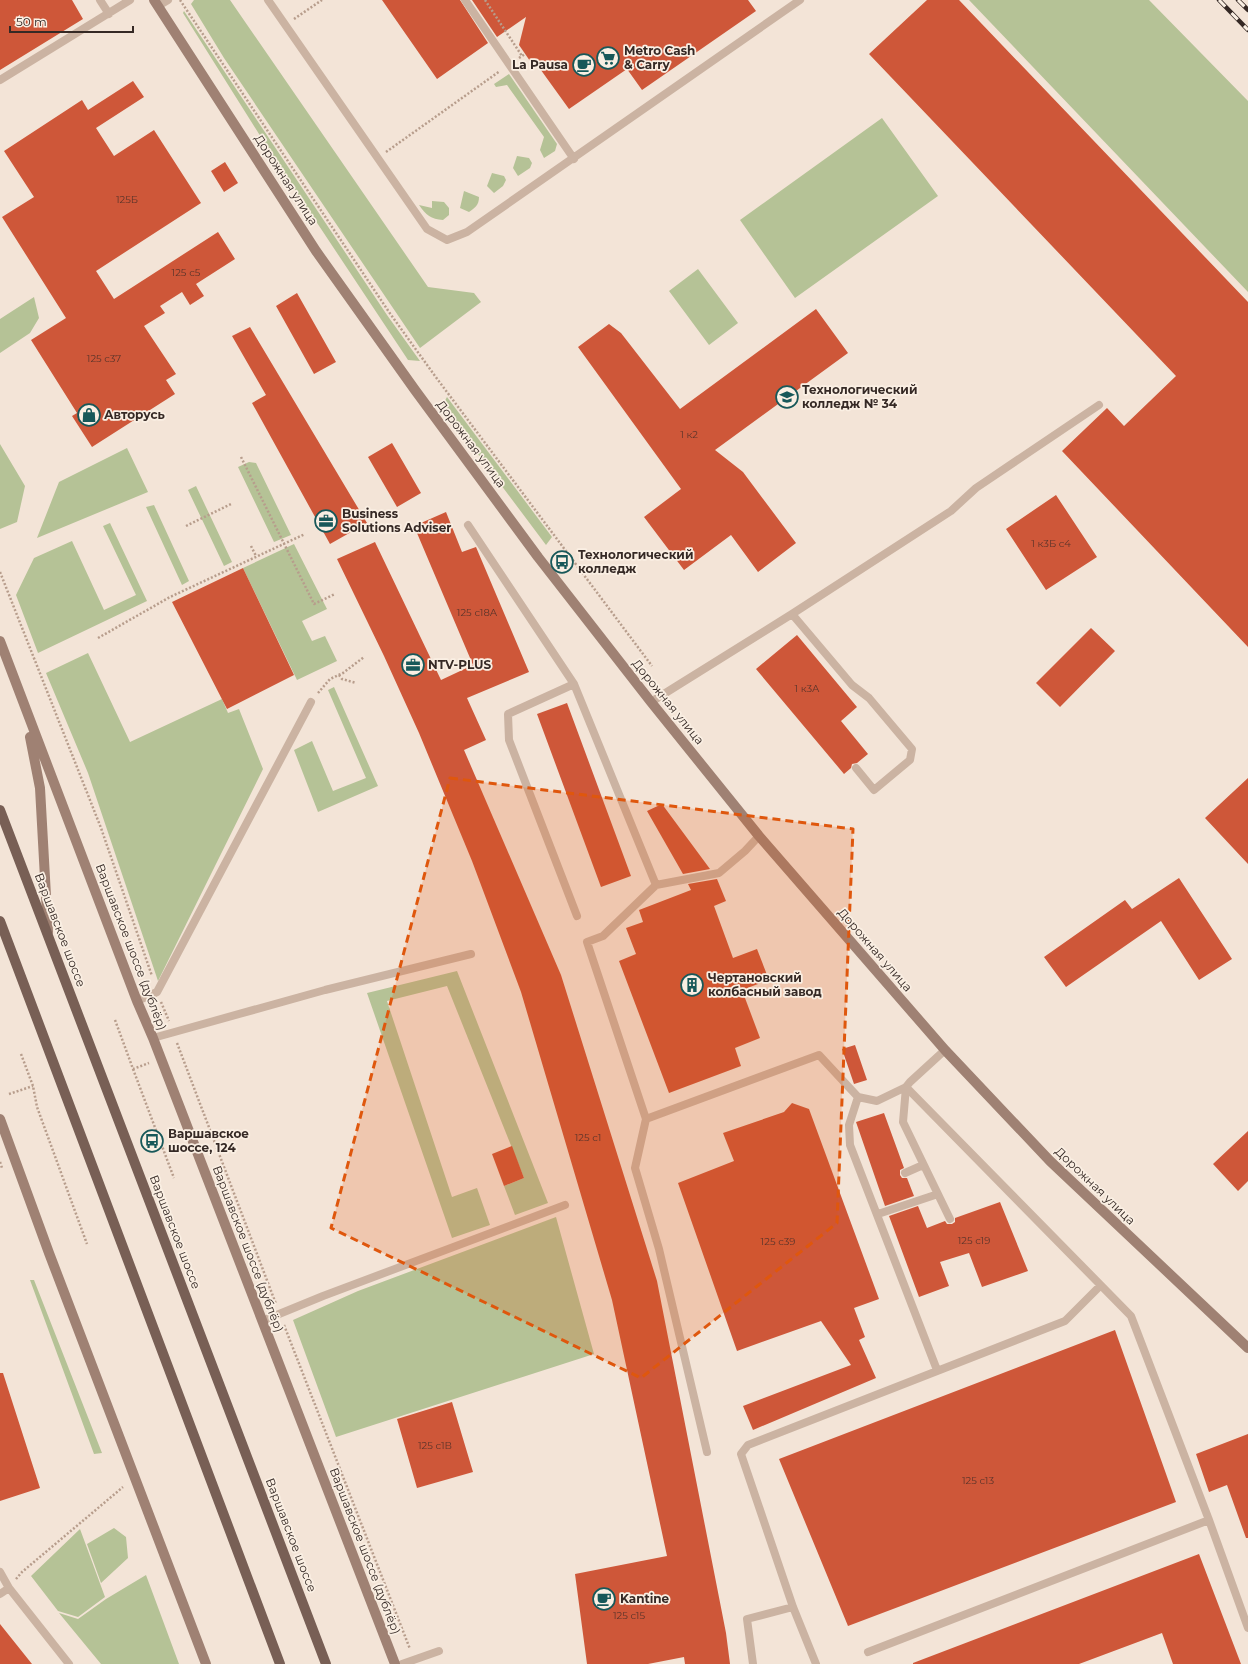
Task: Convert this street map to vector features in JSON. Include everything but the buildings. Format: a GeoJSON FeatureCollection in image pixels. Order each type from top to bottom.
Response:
{"type":"FeatureCollection","features":[{"type":"Feature","properties":{"kind":"main road","name":"Дорожная улица"},"geometry":{"type":"LineString","coordinates":[[156,3],[321,258],[419,396],[542,562],[651,702],[760,836],[945,1050],[1050,1161],[1248,1348]]}},
{"type":"Feature","properties":{"kind":"main road","name":"Варшавское шоссе (дублёр)"},"geometry":{"type":"LineString","coordinates":[[0,641],[137,1002],[153,1038],[395,1664]]}},
{"type":"Feature","properties":{"kind":"main road"},"geometry":{"type":"LineString","coordinates":[[13,676],[33,747],[40,788],[48,934]]}},
{"type":"Feature","properties":{"kind":"main road","name":"Варшавское шоссе"},"geometry":{"type":"LineString","coordinates":[[0,810],[326,1664]]}},
{"type":"Feature","properties":{"kind":"main road"},"geometry":{"type":"LineString","coordinates":[[0,921],[280,1664]]}},
{"type":"Feature","properties":{"kind":"main road"},"geometry":{"type":"LineString","coordinates":[[0,1119],[49,1253],[206,1664]]}},
{"type":"Feature","properties":{"kind":"lane"},"geometry":{"type":"LineString","coordinates":[[100,0],[109,14]]}},
{"type":"Feature","properties":{"kind":"lane"},"geometry":{"type":"LineString","coordinates":[[0,80],[130,0]]}},
{"type":"Feature","properties":{"kind":"lane"},"geometry":{"type":"LineString","coordinates":[[156,3],[168,0]]}},
{"type":"Feature","properties":{"kind":"lane"},"geometry":{"type":"LineString","coordinates":[[268,0],[427,229],[447,240],[468,232],[800,0]]}},
{"type":"Feature","properties":{"kind":"lane"},"geometry":{"type":"LineString","coordinates":[[465,0],[574,158]]}},
{"type":"Feature","properties":{"kind":"lane"},"geometry":{"type":"LineString","coordinates":[[651,702],[792,614],[951,511],[976,488],[1099,405]]}},
{"type":"Feature","properties":{"kind":"lane"},"geometry":{"type":"LineString","coordinates":[[468,525],[574,684],[656,885]]}},
{"type":"Feature","properties":{"kind":"lane"},"geometry":{"type":"LineString","coordinates":[[792,614],[852,685],[869,698],[912,748],[910,760],[874,790],[856,768]]}},
{"type":"Feature","properties":{"kind":"lane"},"geometry":{"type":"LineString","coordinates":[[574,684],[508,714],[509,740],[577,916]]}},
{"type":"Feature","properties":{"kind":"lane"},"geometry":{"type":"LineString","coordinates":[[137,1002],[157,992],[311,702]]}},
{"type":"Feature","properties":{"kind":"lane"},"geometry":{"type":"LineString","coordinates":[[707,1452],[659,1249],[635,1168],[646,1119],[587,942],[604,936],[656,885],[719,873],[760,836]]}},
{"type":"Feature","properties":{"kind":"lane"},"geometry":{"type":"LineString","coordinates":[[153,1038],[325,990],[471,954]]}},
{"type":"Feature","properties":{"kind":"lane"},"geometry":{"type":"LineString","coordinates":[[646,1119],[819,1055],[858,1097],[877,1101],[906,1087],[945,1050]]}},
{"type":"Feature","properties":{"kind":"lane"},"geometry":{"type":"LineString","coordinates":[[906,1087],[903,1122],[950,1219]]}},
{"type":"Feature","properties":{"kind":"lane"},"geometry":{"type":"LineString","coordinates":[[906,1087],[1131,1316],[1209,1520],[1248,1628]]}},
{"type":"Feature","properties":{"kind":"lane"},"geometry":{"type":"LineString","coordinates":[[858,1097],[849,1125],[850,1145],[878,1214],[937,1370]]}},
{"type":"Feature","properties":{"kind":"lane"},"geometry":{"type":"LineString","coordinates":[[905,1173],[924,1165]]}},
{"type":"Feature","properties":{"kind":"lane"},"geometry":{"type":"LineString","coordinates":[[878,1214],[938,1194]]}},
{"type":"Feature","properties":{"kind":"lane"},"geometry":{"type":"LineString","coordinates":[[262,1321],[565,1205]]}},
{"type":"Feature","properties":{"kind":"lane"},"geometry":{"type":"LineString","coordinates":[[816,1664],[793,1607],[741,1454],[748,1444],[1064,1321],[1100,1286]]}},
{"type":"Feature","properties":{"kind":"lane"},"geometry":{"type":"LineString","coordinates":[[868,1652],[1209,1520]]}},
{"type":"Feature","properties":{"kind":"lane"},"geometry":{"type":"LineString","coordinates":[[0,1572],[9,1588],[69,1664]]}},
{"type":"Feature","properties":{"kind":"lane"},"geometry":{"type":"LineString","coordinates":[[0,1594],[9,1588]]}},
{"type":"Feature","properties":{"kind":"lane"},"geometry":{"type":"LineString","coordinates":[[753,1664],[747,1619],[793,1607]]}},
{"type":"Feature","properties":{"kind":"lane"},"geometry":{"type":"LineString","coordinates":[[402,1664],[439,1651]]}},
{"type":"Feature","properties":{"kind":"path"},"geometry":{"type":"LineString","coordinates":[[180,0],[389,312],[435,376],[652,666]]}},
{"type":"Feature","properties":{"kind":"path"},"geometry":{"type":"LineString","coordinates":[[286,25],[322,0]]}},
{"type":"Feature","properties":{"kind":"path"},"geometry":{"type":"LineString","coordinates":[[378,158],[524,55],[485,0]]}},
{"type":"Feature","properties":{"kind":"path"},"geometry":{"type":"LineString","coordinates":[[241,458],[314,604],[335,594]]}},
{"type":"Feature","properties":{"kind":"path"},"geometry":{"type":"LineString","coordinates":[[186,526],[231,504]]}},
{"type":"Feature","properties":{"kind":"path"},"geometry":{"type":"LineString","coordinates":[[98,638],[170,597],[305,534]]}},
{"type":"Feature","properties":{"kind":"path"},"geometry":{"type":"LineString","coordinates":[[251,546],[256,556]]}},
{"type":"Feature","properties":{"kind":"path"},"geometry":{"type":"LineString","coordinates":[[0,572],[101,828],[157,992],[414,1660]]}},
{"type":"Feature","properties":{"kind":"path"},"geometry":{"type":"LineString","coordinates":[[311,702],[330,679],[340,675],[364,657]]}},
{"type":"Feature","properties":{"kind":"path"},"geometry":{"type":"LineString","coordinates":[[340,675],[342,679],[356,683]]}},
{"type":"Feature","properties":{"kind":"path"},"geometry":{"type":"LineString","coordinates":[[114,1020],[174,1178]]}},
{"type":"Feature","properties":{"kind":"path"},"geometry":{"type":"LineString","coordinates":[[21,1054],[33,1086],[37,1107],[88,1244]]}},
{"type":"Feature","properties":{"kind":"path"},"geometry":{"type":"LineString","coordinates":[[133,1069],[151,1062]]}},
{"type":"Feature","properties":{"kind":"path"},"geometry":{"type":"LineString","coordinates":[[9,1094],[33,1086]]}},
{"type":"Feature","properties":{"kind":"path"},"geometry":{"type":"LineString","coordinates":[[9,1588],[22,1572],[123,1487]]}},
{"type":"Feature","properties":{"kind":"highlighted area"},"geometry":{"type":"Polygon","coordinates":[[[450,778],[853,829],[837,1223],[641,1378],[331,1228],[450,778]]]}},
{"type":"Feature","properties":{"kind":"green space"},"geometry":{"type":"Polygon","coordinates":[[[194,0],[230,0],[428,287],[474,293],[481,302],[420,348],[224,58],[191,4],[194,0]]]}},
{"type":"Feature","properties":{"kind":"green space"},"geometry":{"type":"Polygon","coordinates":[[[969,0],[1149,0],[1248,101],[1248,292],[969,0]]]}},
{"type":"Feature","properties":{"kind":"green space"},"geometry":{"type":"Polygon","coordinates":[[[184,11],[387,315],[420,361],[408,360],[276,161],[183,13],[184,11]]]}},
{"type":"Feature","properties":{"kind":"green space"},"geometry":{"type":"Polygon","coordinates":[[[509,74],[557,144],[555,151],[544,158],[540,150],[544,137],[507,85],[496,87],[494,84],[509,74]]]}},
{"type":"Feature","properties":{"kind":"green space"},"geometry":{"type":"Polygon","coordinates":[[[882,118],[938,196],[795,298],[740,220],[882,118]]]}},
{"type":"Feature","properties":{"kind":"green space"},"geometry":{"type":"Polygon","coordinates":[[[517,156],[529,158],[532,163],[530,168],[518,176],[513,168],[517,156]]]}},
{"type":"Feature","properties":{"kind":"green space"},"geometry":{"type":"Polygon","coordinates":[[[492,173],[504,176],[506,180],[503,186],[494,193],[487,186],[492,173]]]}},
{"type":"Feature","properties":{"kind":"green space"},"geometry":{"type":"Polygon","coordinates":[[[464,191],[479,197],[476,206],[469,212],[460,208],[464,191]]]}},
{"type":"Feature","properties":{"kind":"green space"},"geometry":{"type":"Polygon","coordinates":[[[432,201],[444,202],[449,208],[449,215],[443,220],[435,219],[427,214],[419,205],[432,208],[432,201]]]}},
{"type":"Feature","properties":{"kind":"green space"},"geometry":{"type":"Polygon","coordinates":[[[698,269],[738,323],[709,345],[669,291],[698,269]]]}},
{"type":"Feature","properties":{"kind":"green space"},"geometry":{"type":"Polygon","coordinates":[[[34,297],[39,318],[30,333],[0,353],[0,319],[34,297]]]}},
{"type":"Feature","properties":{"kind":"green space"},"geometry":{"type":"Polygon","coordinates":[[[447,397],[552,537],[546,545],[442,406],[447,397]]]}},
{"type":"Feature","properties":{"kind":"green space"},"geometry":{"type":"Polygon","coordinates":[[[0,444],[25,486],[17,522],[0,529],[0,444]]]}},
{"type":"Feature","properties":{"kind":"green space"},"geometry":{"type":"Polygon","coordinates":[[[127,448],[148,492],[37,538],[59,482],[127,448]]]}},
{"type":"Feature","properties":{"kind":"green space"},"geometry":{"type":"Polygon","coordinates":[[[249,462],[256,463],[291,535],[274,542],[238,467],[249,462]]]}},
{"type":"Feature","properties":{"kind":"green space"},"geometry":{"type":"Polygon","coordinates":[[[196,486],[232,562],[224,566],[188,490],[196,486]]]}},
{"type":"Feature","properties":{"kind":"green space"},"geometry":{"type":"Polygon","coordinates":[[[154,505],[189,581],[182,585],[146,507],[154,505]]]}},
{"type":"Feature","properties":{"kind":"green space"},"geometry":{"type":"Polygon","coordinates":[[[110,523],[147,601],[38,653],[16,595],[34,558],[72,541],[104,610],[136,595],[103,526],[110,523]]]}},
{"type":"Feature","properties":{"kind":"green space"},"geometry":{"type":"Polygon","coordinates":[[[294,544],[327,609],[302,621],[312,641],[325,636],[337,661],[297,680],[243,568],[294,544]]]}},
{"type":"Feature","properties":{"kind":"green space"},"geometry":{"type":"Polygon","coordinates":[[[88,653],[130,742],[222,699],[228,713],[239,709],[263,769],[158,981],[88,773],[46,673],[88,653]]]}},
{"type":"Feature","properties":{"kind":"green space"},"geometry":{"type":"Polygon","coordinates":[[[334,687],[378,786],[318,812],[294,750],[312,741],[333,791],[366,778],[328,690],[334,687]]]}},
{"type":"Feature","properties":{"kind":"green space"},"geometry":{"type":"Polygon","coordinates":[[[457,971],[548,1203],[515,1215],[504,1186],[524,1178],[447,986],[387,1001],[452,1197],[477,1188],[490,1225],[452,1238],[367,993],[457,971]]]}},
{"type":"Feature","properties":{"kind":"green space"},"geometry":{"type":"Polygon","coordinates":[[[556,1217],[594,1354],[336,1437],[293,1320],[358,1291],[556,1217]]]}},
{"type":"Feature","properties":{"kind":"green space"},"geometry":{"type":"Polygon","coordinates":[[[30,1280],[34,1280],[102,1453],[94,1454],[30,1280]]]}},
{"type":"Feature","properties":{"kind":"green space"},"geometry":{"type":"Polygon","coordinates":[[[114,1528],[126,1537],[128,1558],[101,1583],[87,1544],[114,1528]]]}},
{"type":"Feature","properties":{"kind":"green space"},"geometry":{"type":"Polygon","coordinates":[[[80,1529],[105,1597],[78,1617],[58,1611],[31,1576],[80,1529]]]}},
{"type":"Feature","properties":{"kind":"green space"},"geometry":{"type":"Polygon","coordinates":[[[146,1575],[179,1664],[101,1664],[59,1613],[78,1619],[106,1599],[146,1575]]]}},
{"type":"Feature","properties":{"kind":"railway"},"geometry":{"type":"LineString","coordinates":[[1219,0],[1248,30]]}},
{"type":"Feature","properties":{"kind":"railway"},"geometry":{"type":"LineString","coordinates":[[1238,0],[1248,10]]}},
{"type":"Feature","properties":{"kind":"place","name":"Metro Cash & Carry"},"geometry":{"type":"Point","coordinates":[608,58]}},
{"type":"Feature","properties":{"kind":"place","name":"La Pausa"},"geometry":{"type":"Point","coordinates":[584,65]}},
{"type":"Feature","properties":{"kind":"place","name":"Технологический колледж № 34"},"geometry":{"type":"Point","coordinates":[787,397]}},
{"type":"Feature","properties":{"kind":"place","name":"Авторусь"},"geometry":{"type":"Point","coordinates":[89,415]}},
{"type":"Feature","properties":{"kind":"place","name":"Business Solutions Adviser"},"geometry":{"type":"Point","coordinates":[326,521]}},
{"type":"Feature","properties":{"kind":"place","name":"Технологический колледж"},"geometry":{"type":"Point","coordinates":[562,562]}},
{"type":"Feature","properties":{"kind":"place","name":"NTV-PLUS"},"geometry":{"type":"Point","coordinates":[413,665]}},
{"type":"Feature","properties":{"kind":"place","name":"Чертановский колбасный завод"},"geometry":{"type":"Point","coordinates":[692,985]}},
{"type":"Feature","properties":{"kind":"place","name":"Варшавское шоссе, 124"},"geometry":{"type":"Point","coordinates":[152,1141]}},
{"type":"Feature","properties":{"kind":"place","name":"Kantine"},"geometry":{"type":"Point","coordinates":[604,1599]}}]}
